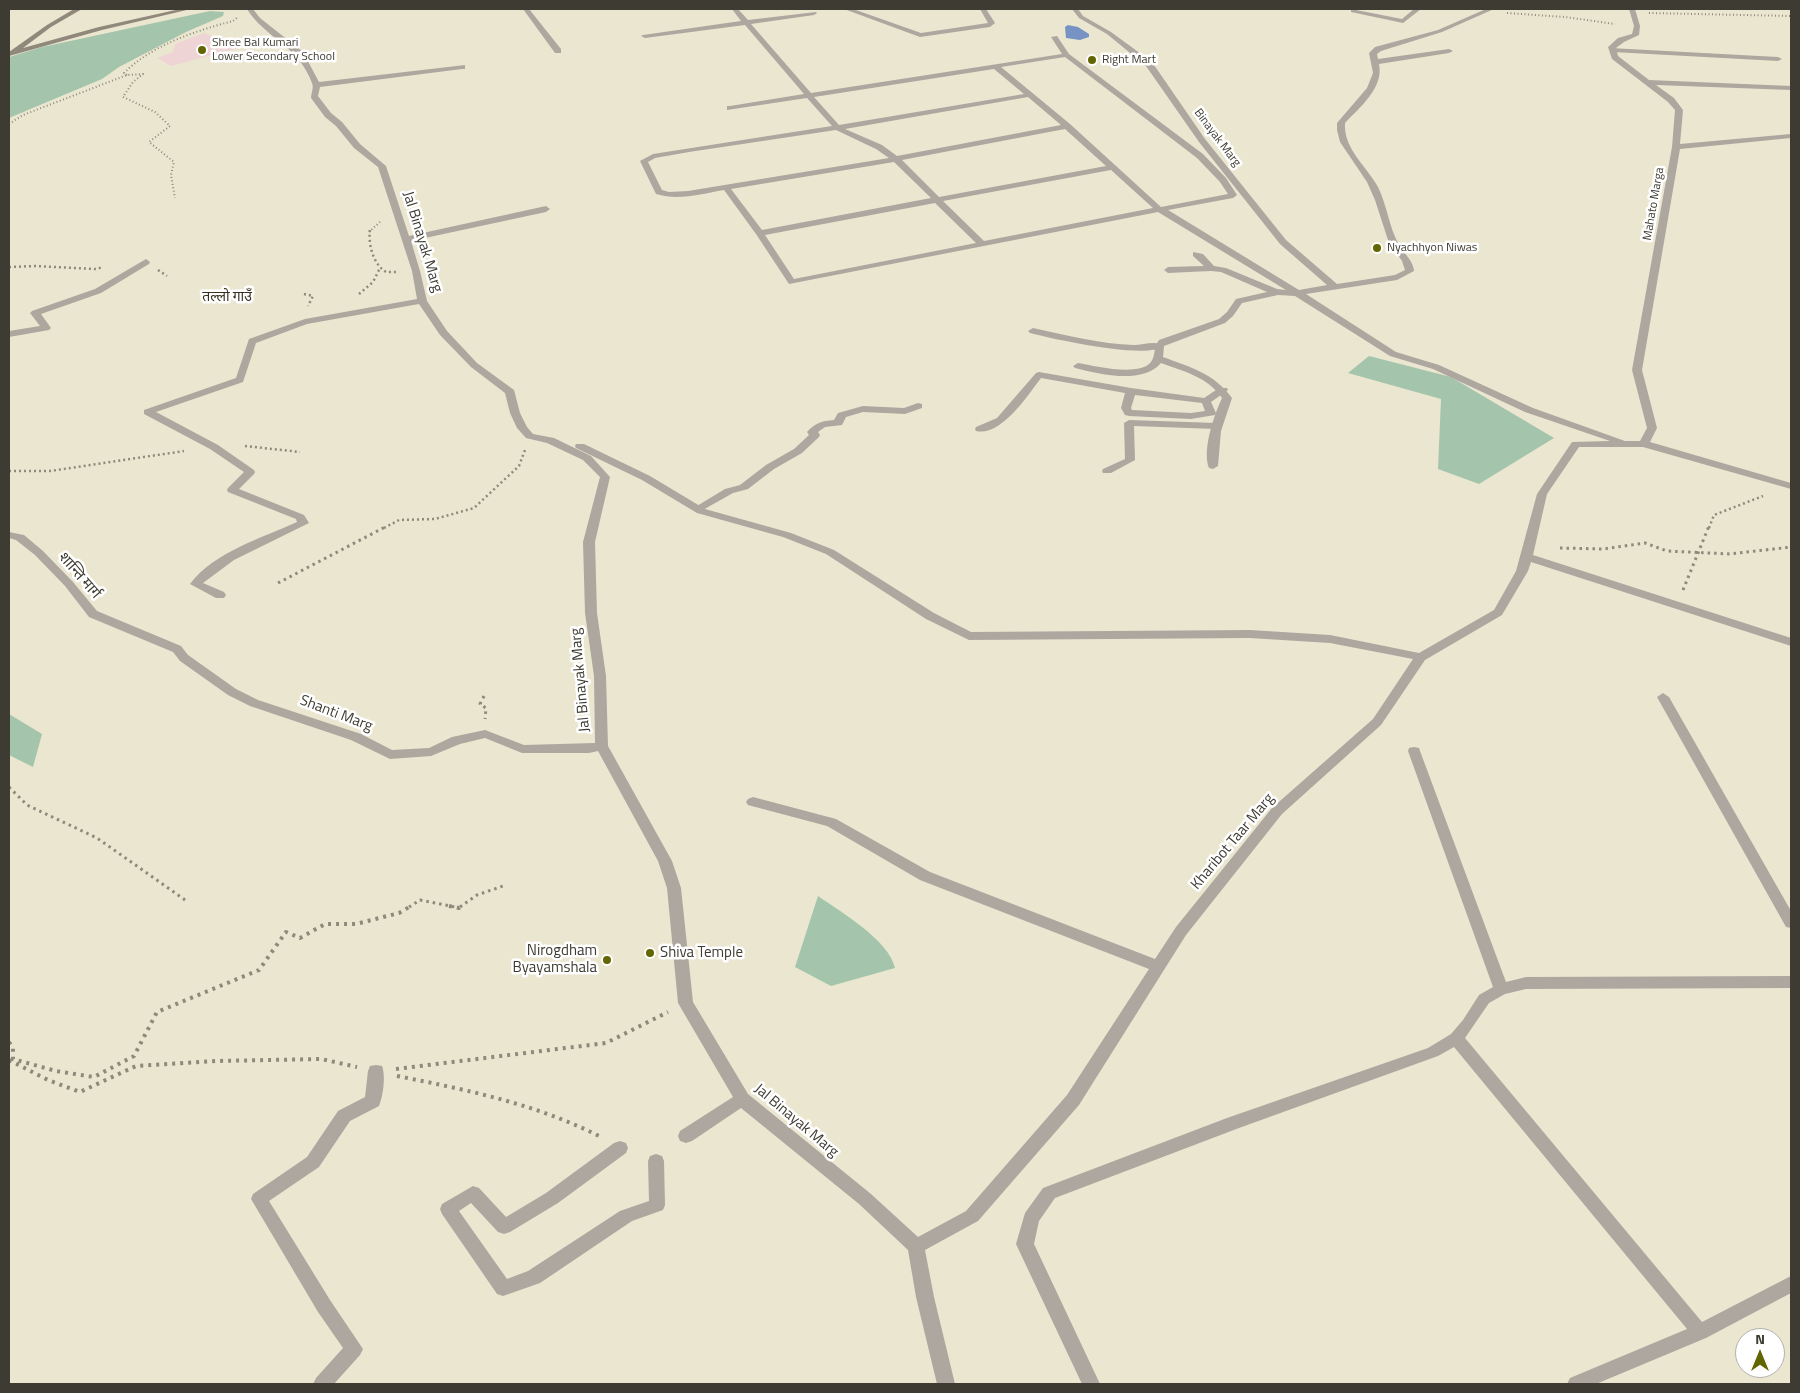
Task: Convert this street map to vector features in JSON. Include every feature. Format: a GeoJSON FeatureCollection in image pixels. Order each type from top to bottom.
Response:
{"type":"FeatureCollection","features":[{"type":"Feature","properties":{"kind":"street"},"geometry":{"type":"LineString","coordinates":[[79,9],[49,26],[10,54],[101,28],[188,9]]}},
{"type":"Feature","properties":{"kind":"street","name":"Jal Binayak Marg"},"geometry":{"type":"LineString","coordinates":[[249,9],[258,19],[300,54],[317,85],[314,96],[328,115],[340,124],[357,146],[382,166],[416,271],[422,301],[443,333],[474,365],[510,392],[515,413],[522,428],[530,436],[550,440],[587,458],[605,477],[589,542],[591,613],[600,676],[602,746],[665,861],[674,888],[686,1003],[742,1099],[865,1199],[916,1246]]}},
{"type":"Feature","properties":{"kind":"street"},"geometry":{"type":"LineString","coordinates":[[526,9],[558,51]]}},
{"type":"Feature","properties":{"kind":"street"},"geometry":{"type":"LineString","coordinates":[[735,9],[837,128],[879,147],[896,158],[983,245]]}},
{"type":"Feature","properties":{"kind":"street"},"geometry":{"type":"LineString","coordinates":[[847,9],[920,35],[929,35],[990,25],[992,23],[983,9]]}},
{"type":"Feature","properties":{"kind":"street","name":"Binayak Marg"},"geometry":{"type":"LineString","coordinates":[[1075,9],[1081,17],[1109,33],[1149,64],[1202,140],[1283,242],[1336,288]]}},
{"type":"Feature","properties":{"kind":"street"},"geometry":{"type":"LineString","coordinates":[[1354,9],[1353,11],[1403,21],[1418,9]]}},
{"type":"Feature","properties":{"kind":"street"},"geometry":{"type":"LineString","coordinates":[[1475,9],[1489,10]]}},
{"type":"Feature","properties":{"kind":"street"},"geometry":{"type":"LineString","coordinates":[[1033,331],[1073,340],[1134,348],[1158,346],[1162,342],[1222,321],[1230,314],[1239,301],[1250,297],[1280,292],[1296,293],[1336,288],[1403,276],[1410,272],[1410,266],[1389,232],[1380,203],[1364,170],[1346,146],[1340,129],[1341,123],[1346,115],[1372,89],[1377,73],[1373,53],[1378,49],[1440,31],[1489,10]]}},
{"type":"Feature","properties":{"kind":"street"},"geometry":{"type":"LineString","coordinates":[[1633,11],[1637,26],[1635,35],[1621,40],[1612,47],[1613,50],[1778,59]]}},
{"type":"Feature","properties":{"kind":"street"},"geometry":{"type":"LineString","coordinates":[[645,36],[814,13]]}},
{"type":"Feature","properties":{"kind":"street"},"geometry":{"type":"LineString","coordinates":[[726,188],[760,233],[792,282],[1232,195],[1223,180],[1200,156],[1066,55],[1055,37]]}},
{"type":"Feature","properties":{"kind":"street","name":"Mahato Marga"},"geometry":{"type":"LineString","coordinates":[[1613,50],[1615,57],[1671,100],[1679,110],[1676,147],[1641,338],[1637,370],[1652,428],[1637,444]]}},
{"type":"Feature","properties":{"kind":"street"},"geometry":{"type":"LineString","coordinates":[[1375,62],[1449,52]]}},
{"type":"Feature","properties":{"kind":"street"},"geometry":{"type":"LineString","coordinates":[[730,108],[1066,55]]}},
{"type":"Feature","properties":{"kind":"street"},"geometry":{"type":"LineString","coordinates":[[994,66],[1067,126],[1160,210],[1184,223],[1393,354],[1436,367],[1529,410],[1637,444],[1791,486]]}},
{"type":"Feature","properties":{"kind":"street"},"geometry":{"type":"LineString","coordinates":[[317,85],[462,67]]}},
{"type":"Feature","properties":{"kind":"street"},"geometry":{"type":"LineString","coordinates":[[1648,82],[1791,88]]}},
{"type":"Feature","properties":{"kind":"street"},"geometry":{"type":"LineString","coordinates":[[1029,94],[837,128],[653,156],[644,161],[659,192],[663,194],[688,194],[1067,126]]}},
{"type":"Feature","properties":{"kind":"street"},"geometry":{"type":"LineString","coordinates":[[1676,147],[1791,136]]}},
{"type":"Feature","properties":{"kind":"street"},"geometry":{"type":"LineString","coordinates":[[760,233],[1113,167]]}},
{"type":"Feature","properties":{"kind":"street"},"geometry":{"type":"LineString","coordinates":[[406,239],[546,210]]}},
{"type":"Feature","properties":{"kind":"street"},"geometry":{"type":"LineString","coordinates":[[1196,254],[1211,268]]}},
{"type":"Feature","properties":{"kind":"street"},"geometry":{"type":"LineString","coordinates":[[9,334],[46,328],[35,313],[98,291],[146,262]]}},
{"type":"Feature","properties":{"kind":"street"},"geometry":{"type":"LineString","coordinates":[[1168,270],[1211,268],[1223,270],[1280,292]]}},
{"type":"Feature","properties":{"kind":"street"},"geometry":{"type":"LineString","coordinates":[[220,595],[196,584],[204,573],[244,551],[303,523],[300,517],[232,490],[250,472],[214,447],[148,412],[240,380],[252,341],[305,322],[422,301]]}},
{"type":"Feature","properties":{"kind":"street"},"geometry":{"type":"LineString","coordinates":[[1078,366],[1136,373],[1155,365],[1159,359],[1158,346]]}},
{"type":"Feature","properties":{"kind":"street"},"geometry":{"type":"LineString","coordinates":[[1159,359],[1207,378],[1223,390],[1227,398],[1213,439],[1214,466]]}},
{"type":"Feature","properties":{"kind":"street"},"geometry":{"type":"LineString","coordinates":[[980,429],[1001,420],[1039,376],[1206,401],[1223,390]]}},
{"type":"Feature","properties":{"kind":"street"},"geometry":{"type":"LineString","coordinates":[[1130,391],[1126,408],[1129,413],[1191,416],[1211,413],[1206,401]]}},
{"type":"Feature","properties":{"kind":"street"},"geometry":{"type":"LineString","coordinates":[[697,509],[729,491],[744,487],[770,467],[798,451],[815,435],[812,432],[822,424],[838,423],[842,416],[863,409],[905,411],[918,406]]}},
{"type":"Feature","properties":{"kind":"street"},"geometry":{"type":"LineString","coordinates":[[1107,471],[1130,460],[1129,423],[1216,426]]}},
{"type":"Feature","properties":{"kind":"street"},"geometry":{"type":"LineString","coordinates":[[550,440],[579,446],[646,478],[697,509],[788,535],[830,552],[930,616],[969,636],[1250,634],[1330,639],[1421,657]]}},
{"type":"Feature","properties":{"kind":"street","name":"Kharibot Taar Marg"},"geometry":{"type":"LineString","coordinates":[[916,1246],[972,1216],[1067,1107],[1181,931],[1277,811],[1377,722],[1421,657],[1498,612],[1522,571],[1542,494],[1576,444],[1637,444]]}},
{"type":"Feature","properties":{"kind":"street","name":"शान्ति मार्ग"},"geometry":{"type":"LineString","coordinates":[[9,535],[20,537],[39,552],[69,584],[93,614],[177,649],[184,658]]}},
{"type":"Feature","properties":{"kind":"street"},"geometry":{"type":"LineString","coordinates":[[1527,557],[1791,642]]}},
{"type":"Feature","properties":{"kind":"street","name":"Shanti Marg"},"geometry":{"type":"LineString","coordinates":[[184,658],[232,692],[254,703],[356,737],[390,756],[432,752],[457,740],[485,734]]}},
{"type":"Feature","properties":{"kind":"street"},"geometry":{"type":"LineString","coordinates":[[1663,697],[1791,923]]}},
{"type":"Feature","properties":{"kind":"street"},"geometry":{"type":"LineString","coordinates":[[485,734],[522,749],[589,749],[602,746]]}},
{"type":"Feature","properties":{"kind":"street"},"geometry":{"type":"LineString","coordinates":[[1414,751],[1501,989]]}},
{"type":"Feature","properties":{"kind":"street"},"geometry":{"type":"LineString","coordinates":[[753,802],[831,822],[925,876],[1158,966]]}},
{"type":"Feature","properties":{"kind":"street"},"geometry":{"type":"LineString","coordinates":[[1091,1384],[1024,1244],[1031,1218],[1049,1193],[1233,1122],[1433,1052],[1456,1038],[1468,1024],[1484,999],[1501,989],[1526,984],[1791,982]]}},
{"type":"Feature","properties":{"kind":"street"},"geometry":{"type":"LineString","coordinates":[[1456,1038],[1700,1332]]}},
{"type":"Feature","properties":{"kind":"street"},"geometry":{"type":"LineString","coordinates":[[322,1384],[354,1349],[324,1306],[258,1199],[313,1162],[344,1116],[373,1101],[376,1071]]}},
{"type":"Feature","properties":{"kind":"street"},"geometry":{"type":"LineString","coordinates":[[686,1136],[742,1099]]}},
{"type":"Feature","properties":{"kind":"street"},"geometry":{"type":"LineString","coordinates":[[620,1148],[552,1198],[504,1227],[473,1194],[448,1209],[503,1288],[534,1277],[626,1216],[657,1205],[656,1161]]}},
{"type":"Feature","properties":{"kind":"street"},"geometry":{"type":"LineString","coordinates":[[916,1246],[925,1297],[946,1384]]}},
{"type":"Feature","properties":{"kind":"street"},"geometry":{"type":"LineString","coordinates":[[1576,1384],[1700,1332],[1791,1284]]}},
{"type":"Feature","properties":{"kind":"path"},"geometry":{"type":"LineString","coordinates":[[127,75],[124,73],[136,61],[193,32],[233,21],[249,9]]}},
{"type":"Feature","properties":{"kind":"path"},"geometry":{"type":"LineString","coordinates":[[1489,10],[1637,26]]}},
{"type":"Feature","properties":{"kind":"path"},"geometry":{"type":"LineString","coordinates":[[1633,11],[1791,16]]}},
{"type":"Feature","properties":{"kind":"path"},"geometry":{"type":"LineString","coordinates":[[9,124],[23,115],[127,75],[143,74],[133,82],[123,97],[155,112],[170,126],[149,142],[174,162],[172,168],[172,189],[175,198]]}},
{"type":"Feature","properties":{"kind":"path"},"geometry":{"type":"LineString","coordinates":[[399,216],[379,221],[369,231],[374,253],[380,268],[387,273],[416,271]]}},
{"type":"Feature","properties":{"kind":"path"},"geometry":{"type":"LineString","coordinates":[[146,262],[167,276]]}},
{"type":"Feature","properties":{"kind":"path"},"geometry":{"type":"LineString","coordinates":[[9,267],[36,266],[96,269],[110,266]]}},
{"type":"Feature","properties":{"kind":"path"},"geometry":{"type":"LineString","coordinates":[[278,583],[399,520],[435,519],[474,508],[519,466],[530,436]]}},
{"type":"Feature","properties":{"kind":"path"},"geometry":{"type":"LineString","coordinates":[[9,471],[50,471],[232,444],[300,452]]}},
{"type":"Feature","properties":{"kind":"path"},"geometry":{"type":"LineString","coordinates":[[1677,605],[1714,515],[1791,486]]}},
{"type":"Feature","properties":{"kind":"path"},"geometry":{"type":"LineString","coordinates":[[1560,548],[1603,549],[1645,543],[1667,551],[1698,554],[1730,554],[1791,547]]}},
{"type":"Feature","properties":{"kind":"path"},"geometry":{"type":"LineString","coordinates":[[484,696],[480,704],[486,708],[485,734]]}},
{"type":"Feature","properties":{"kind":"path"},"geometry":{"type":"LineString","coordinates":[[9,787],[26,806],[97,838],[188,902]]}},
{"type":"Feature","properties":{"kind":"path"},"geometry":{"type":"LineString","coordinates":[[9,1042],[13,1048],[13,1059],[56,1071],[94,1077],[134,1056],[157,1012],[259,970],[286,932],[300,938],[325,924],[356,924],[399,913],[420,900],[459,908],[477,895],[503,886]]}},
{"type":"Feature","properties":{"kind":"path"},"geometry":{"type":"LineString","coordinates":[[376,1071],[514,1056],[606,1043],[686,1003]]}},
{"type":"Feature","properties":{"kind":"shaded area","name":"Shree Bal Kumari Lower Secondary School"},"geometry":{"type":"Polygon","coordinates":[[[204,33],[238,48],[171,66],[157,58],[173,52],[175,44],[204,33]]]}},
{"type":"Feature","properties":{"kind":"green space"},"geometry":{"type":"Polygon","coordinates":[[[210,11],[224,12],[223,16],[186,32],[119,67],[102,79],[9,118],[9,57],[42,47],[210,11]]]}},
{"type":"Feature","properties":{"kind":"green space"},"geometry":{"type":"Polygon","coordinates":[[[1369,356],[1451,377],[1554,438],[1479,484],[1438,469],[1441,399],[1348,373],[1369,356]]]}},
{"type":"Feature","properties":{"kind":"green space"},"geometry":{"type":"Polygon","coordinates":[[[9,714],[42,734],[33,767],[9,755],[9,714]]]}},
{"type":"Feature","properties":{"kind":"green space"},"geometry":{"type":"Polygon","coordinates":[[[818,896],[851,918],[874,937],[884,947],[895,968],[831,986],[795,967],[818,896]]]}},
{"type":"Feature","properties":{"kind":"water"},"geometry":{"type":"Polygon","coordinates":[[[1068,25],[1078,27],[1089,34],[1089,37],[1080,40],[1066,38],[1065,27],[1068,25]]]}},
{"type":"Feature","properties":{"kind":"place","name":"Shree Bal Kumari Lower Secondary School"},"geometry":{"type":"Point","coordinates":[202,50]}},
{"type":"Feature","properties":{"kind":"place","name":"Right Mart"},"geometry":{"type":"Point","coordinates":[1092,60]}},
{"type":"Feature","properties":{"kind":"place","name":"Nyachhyon Niwas"},"geometry":{"type":"Point","coordinates":[1377,248]}},
{"type":"Feature","properties":{"kind":"place","name":"Shiva Temple"},"geometry":{"type":"Point","coordinates":[650,953]}},
{"type":"Feature","properties":{"kind":"place","name":"Nirogdham Byayamshala"},"geometry":{"type":"Point","coordinates":[607,960]}},
{"type":"Feature","properties":{"kind":"district","name":"तल्लो गाउँ"},"geometry":{"type":"Point","coordinates":[227,298]}}]}
